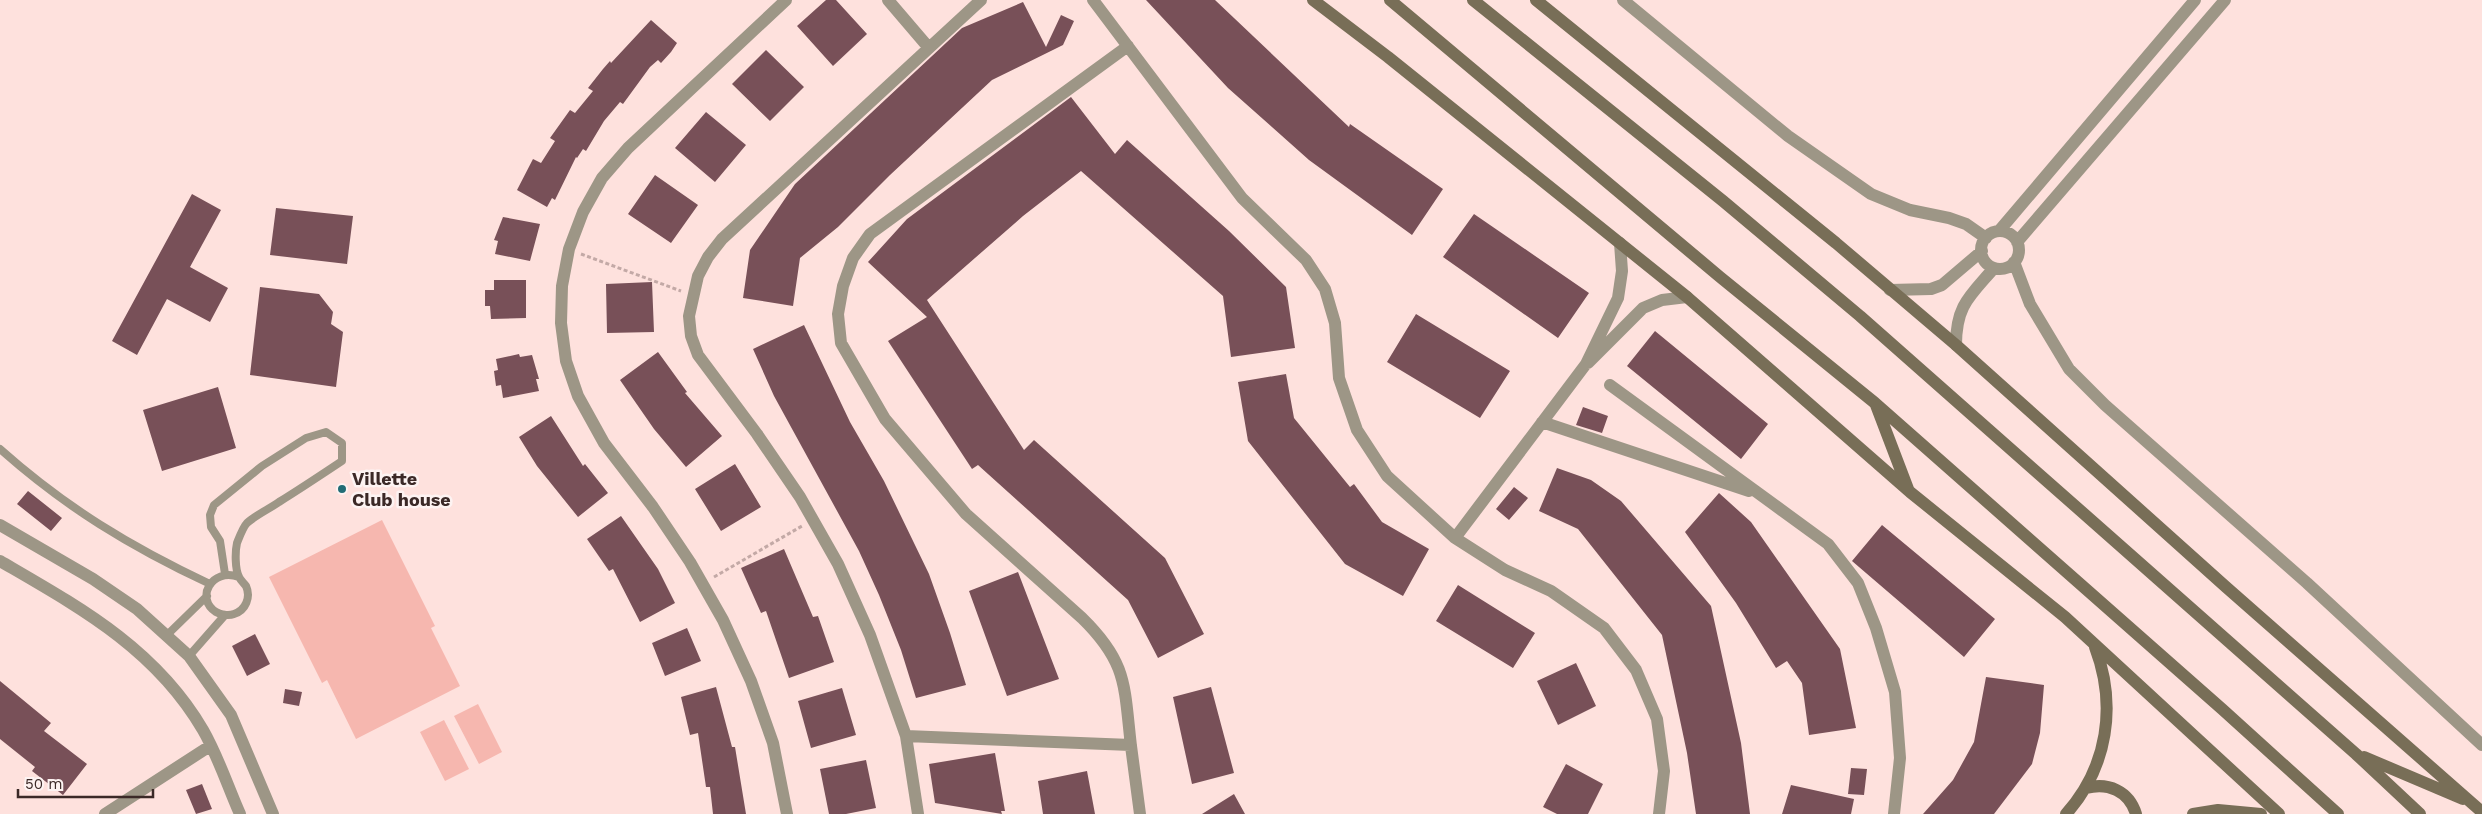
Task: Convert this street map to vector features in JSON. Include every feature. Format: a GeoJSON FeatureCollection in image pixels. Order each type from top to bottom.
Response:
{"type":"FeatureCollection","features":[{"type":"Feature","properties":{"kind":"street"},"geometry":{"type":"LineString","coordinates":[[786,0],[628,148],[602,178],[588,204],[569,249],[562,286],[561,324],[566,361],[578,396],[604,443],[653,507],[703,584],[723,620],[751,680],[773,743],[787,814]]}},
{"type":"Feature","properties":{"kind":"street"},"geometry":{"type":"LineString","coordinates":[[888,0],[929,48]]}},
{"type":"Feature","properties":{"kind":"street"},"geometry":{"type":"LineString","coordinates":[[918,814],[906,736],[870,635],[838,564],[813,520],[757,434],[698,355],[691,336],[689,316],[698,276],[708,257],[722,239],[982,0]]}},
{"type":"Feature","properties":{"kind":"street"},"geometry":{"type":"LineString","coordinates":[[1093,0],[1242,198],[1306,260],[1325,289],[1335,323],[1339,378],[1357,430],[1387,476],[1456,538],[1505,570],[1551,591],[1604,628],[1636,670],[1657,718],[1664,771],[1658,814]]}},
{"type":"Feature","properties":{"kind":"street"},"geometry":{"type":"LineString","coordinates":[[1313,0],[1388,57],[1687,297],[1910,492],[2065,617],[2280,814]]}},
{"type":"Feature","properties":{"kind":"street"},"geometry":{"type":"LineString","coordinates":[[1390,0],[1720,277],[1875,403],[2230,715],[2338,814]]}},
{"type":"Feature","properties":{"kind":"street"},"geometry":{"type":"LineString","coordinates":[[1474,0],[1715,194],[1860,316],[2356,754],[2420,814]]}},
{"type":"Feature","properties":{"kind":"street"},"geometry":{"type":"LineString","coordinates":[[1536,0],[1836,243],[1956,345],[2226,587],[2478,808]]}},
{"type":"Feature","properties":{"kind":"street"},"geometry":{"type":"LineString","coordinates":[[1623,0],[1788,136],[1871,194],[1910,210],[1950,218],[1966,224],[1986,238]]}},
{"type":"Feature","properties":{"kind":"street"},"geometry":{"type":"LineString","coordinates":[[1890,290],[1931,289],[1942,284],[1982,251],[1986,238],[1999,231],[2195,0]]}},
{"type":"Feature","properties":{"kind":"street"},"geometry":{"type":"LineString","coordinates":[[2017,242],[2225,0]]}},
{"type":"Feature","properties":{"kind":"street"},"geometry":{"type":"LineString","coordinates":[[1128,46],[870,234],[853,258],[842,286],[838,314],[841,343],[885,419],[966,514],[1082,618],[1099,635],[1108,648],[1123,678],[1128,702],[1131,745],[1140,814]]}},
{"type":"Feature","properties":{"kind":"street"},"geometry":{"type":"LineString","coordinates":[[1982,251],[1988,264],[1994,268],[2002,269],[2014,262],[2019,249],[2017,242],[2006,232],[1999,231]]}},
{"type":"Feature","properties":{"kind":"street"},"geometry":{"type":"LineString","coordinates":[[1586,364],[1618,298],[1622,272],[1620,242]]}},
{"type":"Feature","properties":{"kind":"street"},"geometry":{"type":"LineString","coordinates":[[2014,262],[2030,304],[2069,369],[2105,406],[2307,583],[2482,745]]}},
{"type":"Feature","properties":{"kind":"street"},"geometry":{"type":"LineString","coordinates":[[1956,345],[1956,324],[1964,302],[1994,268]]}},
{"type":"Feature","properties":{"kind":"street"},"geometry":{"type":"LineString","coordinates":[[1456,538],[1586,364],[1643,308],[1662,300],[1687,297]]}},
{"type":"Feature","properties":{"kind":"street"},"geometry":{"type":"LineString","coordinates":[[1610,386],[1828,544],[1858,583],[1876,628],[1895,692],[1900,758],[1894,814]]}},
{"type":"Feature","properties":{"kind":"street"},"geometry":{"type":"LineString","coordinates":[[1875,403],[1910,492]]}},
{"type":"Feature","properties":{"kind":"street"},"geometry":{"type":"LineString","coordinates":[[1542,422],[1760,495]]}},
{"type":"Feature","properties":{"kind":"street"},"geometry":{"type":"LineString","coordinates":[[0,525],[108,589],[137,609],[189,656],[231,715],[273,814]]}},
{"type":"Feature","properties":{"kind":"street"},"geometry":{"type":"LineString","coordinates":[[0,561],[76,606],[118,634],[166,677],[204,730],[240,814]]}},
{"type":"Feature","properties":{"kind":"street"},"geometry":{"type":"LineString","coordinates":[[2066,814],[2086,788],[2101,754],[2108,717],[2106,680],[2095,644]]}},
{"type":"Feature","properties":{"kind":"street"},"geometry":{"type":"LineString","coordinates":[[906,736],[1131,745]]}},
{"type":"Feature","properties":{"kind":"street"},"geometry":{"type":"LineString","coordinates":[[105,814],[210,746]]}},
{"type":"Feature","properties":{"kind":"street"},"geometry":{"type":"LineString","coordinates":[[2356,754],[2478,808]]}},
{"type":"Feature","properties":{"kind":"street"},"geometry":{"type":"LineString","coordinates":[[2086,788],[2102,786],[2119,791],[2131,803],[2136,814]]}},
{"type":"Feature","properties":{"kind":"street"},"geometry":{"type":"LineString","coordinates":[[2193,814],[2218,810],[2260,814]]}},
{"type":"Feature","properties":{"kind":"lane"},"geometry":{"type":"LineString","coordinates":[[226,574],[220,541],[211,527],[210,515],[214,505],[262,466],[306,438],[326,432],[342,443],[342,461],[245,524],[237,544],[239,577]]}},
{"type":"Feature","properties":{"kind":"lane"},"geometry":{"type":"LineString","coordinates":[[0,449],[27,473],[101,528],[171,566],[210,584]]}},
{"type":"Feature","properties":{"kind":"lane"},"geometry":{"type":"LineString","coordinates":[[166,636],[207,596],[213,580],[226,574],[239,577],[245,584],[248,593],[247,602],[242,610],[234,614],[225,615],[216,612],[210,605],[207,596]]}},
{"type":"Feature","properties":{"kind":"lane"},"geometry":{"type":"LineString","coordinates":[[189,656],[225,615]]}},
{"type":"Feature","properties":{"kind":"path"},"geometry":{"type":"LineString","coordinates":[[569,249],[693,296]]}},
{"type":"Feature","properties":{"kind":"path"},"geometry":{"type":"LineString","coordinates":[[703,584],[813,520]]}},
{"type":"Feature","properties":{"kind":"shaded area"},"geometry":{"type":"Polygon","coordinates":[[[382,520],[435,626],[431,628],[460,686],[356,739],[327,680],[322,683],[269,577],[382,520]]]}},
{"type":"Feature","properties":{"kind":"shaded area"},"geometry":{"type":"Polygon","coordinates":[[[478,704],[502,752],[479,764],[454,716],[478,704]]]}},
{"type":"Feature","properties":{"kind":"shaded area"},"geometry":{"type":"Polygon","coordinates":[[[444,720],[469,769],[445,781],[420,732],[444,720]]]}},
{"type":"Feature","properties":{"kind":"building"},"geometry":{"type":"Polygon","coordinates":[[[826,0],[836,0],[867,34],[833,66],[797,26],[826,0]]]}},
{"type":"Feature","properties":{"kind":"building"},"geometry":{"type":"Polygon","coordinates":[[[1146,0],[1215,0],[1349,127],[1350,124],[1443,189],[1412,235],[1309,160],[1228,88],[1146,0]]]}},
{"type":"Feature","properties":{"kind":"building"},"geometry":{"type":"Polygon","coordinates":[[[1023,2],[1046,47],[1061,15],[1074,21],[1063,45],[992,80],[890,175],[838,227],[800,258],[793,306],[743,298],[750,250],[795,184],[962,28],[1023,2]]]}},
{"type":"Feature","properties":{"kind":"building"},"geometry":{"type":"Polygon","coordinates":[[[651,20],[677,43],[661,63],[658,60],[650,67],[623,104],[620,102],[604,121],[586,151],[583,149],[576,157],[555,200],[552,198],[547,207],[517,190],[533,159],[541,163],[555,141],[550,138],[570,110],[575,113],[593,91],[588,88],[603,69],[610,61],[611,63],[651,20]]]}},
{"type":"Feature","properties":{"kind":"building"},"geometry":{"type":"Polygon","coordinates":[[[766,50],[804,87],[770,121],[732,84],[766,50]]]}},
{"type":"Feature","properties":{"kind":"building"},"geometry":{"type":"Polygon","coordinates":[[[1071,97],[1115,154],[1127,140],[1229,231],[1286,287],[1295,348],[1231,357],[1223,296],[1081,171],[1023,216],[927,300],[1024,450],[1034,440],[1165,558],[1204,634],[1158,658],[1128,600],[978,465],[972,469],[888,341],[927,317],[868,262],[907,219],[1071,97]]]}},
{"type":"Feature","properties":{"kind":"building"},"geometry":{"type":"Polygon","coordinates":[[[706,112],[746,145],[715,182],[675,148],[706,112]]]}},
{"type":"Feature","properties":{"kind":"building"},"geometry":{"type":"Polygon","coordinates":[[[655,175],[698,205],[671,243],[628,214],[655,175]]]}},
{"type":"Feature","properties":{"kind":"building"},"geometry":{"type":"Polygon","coordinates":[[[192,194],[221,210],[190,267],[228,288],[210,322],[167,299],[137,355],[112,341],[192,194]]]}},
{"type":"Feature","properties":{"kind":"building"},"geometry":{"type":"Polygon","coordinates":[[[276,208],[353,216],[347,264],[270,255],[276,208]]]}},
{"type":"Feature","properties":{"kind":"building"},"geometry":{"type":"Polygon","coordinates":[[[1474,214],[1589,293],[1558,338],[1443,257],[1474,214]]]}},
{"type":"Feature","properties":{"kind":"building"},"geometry":{"type":"Polygon","coordinates":[[[503,217],[540,224],[530,261],[495,254],[498,241],[494,240],[503,217]]]}},
{"type":"Feature","properties":{"kind":"building"},"geometry":{"type":"Polygon","coordinates":[[[494,280],[526,280],[526,318],[491,319],[490,306],[485,306],[485,290],[494,290],[494,280]]]}},
{"type":"Feature","properties":{"kind":"building"},"geometry":{"type":"Polygon","coordinates":[[[652,282],[654,332],[607,333],[606,284],[652,282]]]}},
{"type":"Feature","properties":{"kind":"building"},"geometry":{"type":"Polygon","coordinates":[[[260,287],[319,294],[333,312],[331,324],[343,332],[336,387],[250,375],[260,287]]]}},
{"type":"Feature","properties":{"kind":"building"},"geometry":{"type":"Polygon","coordinates":[[[1416,314],[1510,371],[1480,418],[1387,362],[1416,314]]]}},
{"type":"Feature","properties":{"kind":"building"},"geometry":{"type":"Polygon","coordinates":[[[804,325],[850,422],[884,481],[929,574],[966,685],[916,698],[901,650],[859,551],[774,396],[753,349],[804,325]]]}},
{"type":"Feature","properties":{"kind":"building"},"geometry":{"type":"Polygon","coordinates":[[[1655,331],[1768,424],[1741,459],[1627,366],[1655,331]]]}},
{"type":"Feature","properties":{"kind":"building"},"geometry":{"type":"Polygon","coordinates":[[[658,352],[687,392],[685,393],[722,436],[686,467],[654,429],[620,380],[658,352]]]}},
{"type":"Feature","properties":{"kind":"building"},"geometry":{"type":"Polygon","coordinates":[[[519,354],[520,357],[532,355],[539,379],[536,379],[539,391],[503,398],[501,385],[496,386],[494,371],[498,370],[496,359],[519,354]]]}},
{"type":"Feature","properties":{"kind":"building"},"geometry":{"type":"Polygon","coordinates":[[[1286,374],[1294,418],[1350,487],[1354,484],[1382,522],[1429,549],[1403,596],[1345,564],[1248,441],[1238,382],[1286,374]]]}},
{"type":"Feature","properties":{"kind":"building"},"geometry":{"type":"Polygon","coordinates":[[[218,387],[236,448],[162,471],[143,410],[218,387]]]}},
{"type":"Feature","properties":{"kind":"building"},"geometry":{"type":"Polygon","coordinates":[[[1583,407],[1608,416],[1602,433],[1576,425],[1583,407]]]}},
{"type":"Feature","properties":{"kind":"building"},"geometry":{"type":"Polygon","coordinates":[[[551,416],[583,466],[585,464],[608,493],[578,517],[537,466],[519,437],[551,416]]]}},
{"type":"Feature","properties":{"kind":"building"},"geometry":{"type":"Polygon","coordinates":[[[735,464],[761,507],[721,531],[695,489],[735,464]]]}},
{"type":"Feature","properties":{"kind":"building"},"geometry":{"type":"Polygon","coordinates":[[[1557,468],[1591,480],[1621,501],[1711,606],[1741,743],[1750,814],[1696,814],[1687,753],[1662,635],[1578,529],[1539,511],[1557,468]]]}},
{"type":"Feature","properties":{"kind":"building"},"geometry":{"type":"Polygon","coordinates":[[[1514,487],[1528,498],[1509,520],[1496,509],[1514,487]]]}},
{"type":"Feature","properties":{"kind":"building"},"geometry":{"type":"Polygon","coordinates":[[[28,491],[62,518],[51,531],[17,504],[28,491]]]}},
{"type":"Feature","properties":{"kind":"building"},"geometry":{"type":"Polygon","coordinates":[[[1719,493],[1751,522],[1840,649],[1856,728],[1809,735],[1802,683],[1787,661],[1776,668],[1736,603],[1685,532],[1719,493]]]}},
{"type":"Feature","properties":{"kind":"building"},"geometry":{"type":"Polygon","coordinates":[[[621,516],[658,569],[675,603],[640,622],[613,569],[609,571],[587,539],[621,516]]]}},
{"type":"Feature","properties":{"kind":"building"},"geometry":{"type":"Polygon","coordinates":[[[1882,525],[1995,619],[1964,657],[1852,561],[1882,525]]]}},
{"type":"Feature","properties":{"kind":"building"},"geometry":{"type":"Polygon","coordinates":[[[784,549],[813,617],[818,616],[834,662],[789,678],[766,611],[761,613],[741,568],[784,549]]]}},
{"type":"Feature","properties":{"kind":"building"},"geometry":{"type":"Polygon","coordinates":[[[1018,572],[1059,679],[1007,696],[969,591],[1018,572]]]}},
{"type":"Feature","properties":{"kind":"building"},"geometry":{"type":"Polygon","coordinates":[[[1458,585],[1535,633],[1513,668],[1436,621],[1458,585]]]}},
{"type":"Feature","properties":{"kind":"building"},"geometry":{"type":"Polygon","coordinates":[[[687,628],[701,661],[665,676],[652,643],[687,628]]]}},
{"type":"Feature","properties":{"kind":"building"},"geometry":{"type":"Polygon","coordinates":[[[255,634],[270,664],[247,676],[232,646],[255,634]]]}},
{"type":"Feature","properties":{"kind":"building"},"geometry":{"type":"Polygon","coordinates":[[[1576,663],[1596,706],[1558,725],[1537,681],[1576,663]]]}},
{"type":"Feature","properties":{"kind":"building"},"geometry":{"type":"Polygon","coordinates":[[[1986,677],[2044,685],[2040,733],[2032,764],[1994,814],[1923,814],[1953,780],[1974,742],[1986,677]]]}},
{"type":"Feature","properties":{"kind":"building"},"geometry":{"type":"Polygon","coordinates":[[[0,681],[51,723],[44,731],[87,764],[63,795],[32,771],[35,767],[0,739],[0,681]]]}},
{"type":"Feature","properties":{"kind":"building"},"geometry":{"type":"Polygon","coordinates":[[[716,687],[732,747],[735,747],[746,814],[713,814],[710,787],[706,787],[698,733],[690,735],[681,697],[716,687]]]}},
{"type":"Feature","properties":{"kind":"building"},"geometry":{"type":"Polygon","coordinates":[[[1211,687],[1234,773],[1192,784],[1173,697],[1211,687]]]}},
{"type":"Feature","properties":{"kind":"building"},"geometry":{"type":"Polygon","coordinates":[[[842,688],[856,735],[811,748],[798,701],[842,688]]]}},
{"type":"Feature","properties":{"kind":"building"},"geometry":{"type":"Polygon","coordinates":[[[285,689],[302,692],[299,706],[283,703],[285,689]]]}},
{"type":"Feature","properties":{"kind":"building"},"geometry":{"type":"Polygon","coordinates":[[[995,753],[1005,811],[1001,811],[1002,814],[935,803],[929,764],[995,753]]]}},
{"type":"Feature","properties":{"kind":"building"},"geometry":{"type":"Polygon","coordinates":[[[866,760],[876,808],[846,814],[829,814],[820,769],[866,760]]]}},
{"type":"Feature","properties":{"kind":"building"},"geometry":{"type":"Polygon","coordinates":[[[1566,764],[1603,784],[1588,814],[1557,814],[1543,807],[1566,764]]]}},
{"type":"Feature","properties":{"kind":"building"},"geometry":{"type":"Polygon","coordinates":[[[1851,768],[1867,769],[1864,795],[1848,794],[1851,768]]]}},
{"type":"Feature","properties":{"kind":"building"},"geometry":{"type":"Polygon","coordinates":[[[1087,771],[1095,814],[1043,814],[1038,781],[1087,771]]]}},
{"type":"Feature","properties":{"kind":"building"},"geometry":{"type":"Polygon","coordinates":[[[202,784],[212,809],[196,814],[186,790],[202,784]]]}},
{"type":"Feature","properties":{"kind":"building"},"geometry":{"type":"Polygon","coordinates":[[[1791,785],[1854,799],[1851,814],[1782,814],[1791,785]]]}},
{"type":"Feature","properties":{"kind":"building"},"geometry":{"type":"Polygon","coordinates":[[[1234,794],[1245,814],[1202,814],[1234,794]]]}},
{"type":"Feature","properties":{"kind":"place","name":"Villette Club house"},"geometry":{"type":"Point","coordinates":[342,489]}}]}
